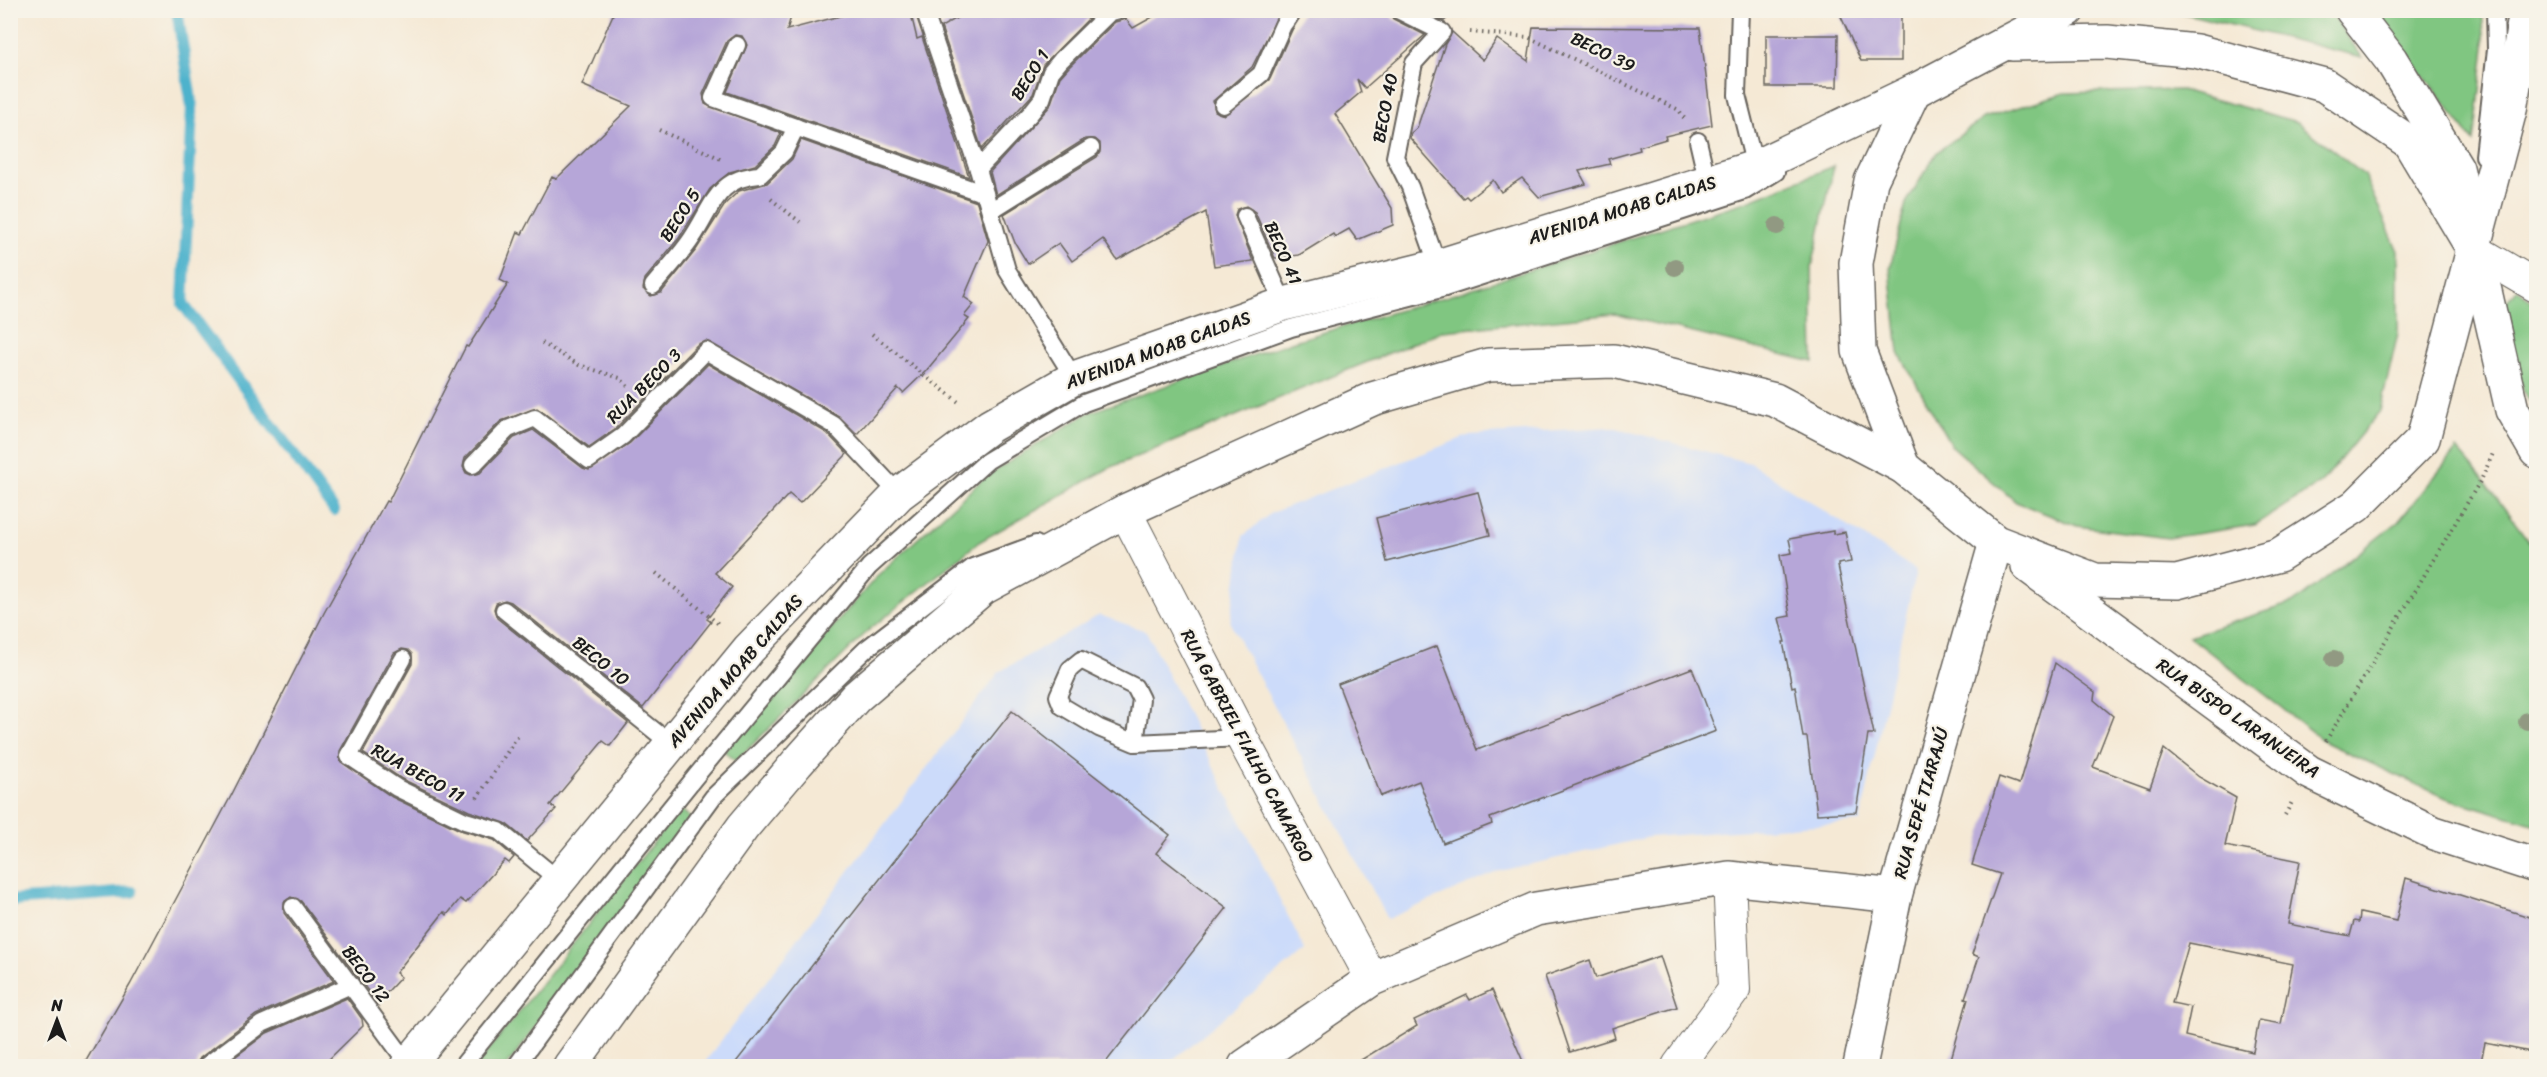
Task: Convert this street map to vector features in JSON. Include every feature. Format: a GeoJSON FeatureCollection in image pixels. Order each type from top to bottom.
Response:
{"type":"FeatureCollection","features":[{"type":"Feature","properties":{"kind":"main road","name":"AVENIDA MOAB CALDAS"},"geometry":{"type":"LineString","coordinates":[[408,1066],[561,882],[749,649],[899,494],[990,426],[1074,378],[1284,304],[1438,266],[1708,184],[1755,167],[1914,91],[2068,10]]}},
{"type":"Feature","properties":{"kind":"main road"},"geometry":{"type":"LineString","coordinates":[[2352,10],[2391,60],[2457,168],[2512,410],[2536,451]]}},
{"type":"Feature","properties":{"kind":"main road"},"geometry":{"type":"LineString","coordinates":[[570,1066],[743,827],[856,697],[983,588],[1125,511],[1372,399],[1488,364],[1614,361],[1775,400],[1903,466],[1995,542],[2095,580],[2177,582],[2279,555],[2356,506],[2423,439],[2511,110],[2526,10]]}},
{"type":"Feature","properties":{"kind":"main road","name":"AVENIDA MOAB CALDAS"},"geometry":{"type":"LineString","coordinates":[[2004,45],[2107,42],[2196,51],[2324,85],[2409,142],[2474,249]]}},
{"type":"Feature","properties":{"kind":"main road"},"geometry":{"type":"LineString","coordinates":[[1903,466],[1859,351],[1856,263],[1871,181],[1914,91]]}},
{"type":"Feature","properties":{"kind":"main road","name":"RUA BISPO LARANJEIRA"},"geometry":{"type":"LineString","coordinates":[[1995,542],[2308,772],[2434,833],[2536,866]]}},
{"type":"Feature","properties":{"kind":"main road","name":"RUA SEPÉ TIARAJÚ"},"geometry":{"type":"LineString","coordinates":[[1860,1066],[1895,896],[1995,542]]}},
{"type":"Feature","properties":{"kind":"main road"},"geometry":{"type":"LineString","coordinates":[[1245,1066],[1372,979],[1536,909],[1729,878],[1895,896]]}},
{"type":"Feature","properties":{"kind":"street"},"geometry":{"type":"LineString","coordinates":[[2474,249],[2536,286]]}},
{"type":"Feature","properties":{"kind":"street","name":"RUA GABRIEL FIALHO CAMARGO"},"geometry":{"type":"LineString","coordinates":[[1125,511],[1242,738],[1372,979]]}},
{"type":"Feature","properties":{"kind":"street"},"geometry":{"type":"LineString","coordinates":[[1678,1066],[1734,990],[1729,878]]}},
{"type":"Feature","properties":{"kind":"lane"},"geometry":{"type":"LineString","coordinates":[[924,10],[978,169],[1007,270],[1074,378]]}},
{"type":"Feature","properties":{"kind":"lane"},"geometry":{"type":"LineString","coordinates":[[1223,105],[1261,74],[1283,25],[1294,10]]}},
{"type":"Feature","properties":{"kind":"lane"},"geometry":{"type":"LineString","coordinates":[[1398,10],[1442,32]]}},
{"type":"Feature","properties":{"kind":"lane"},"geometry":{"type":"LineString","coordinates":[[1740,10],[1737,95],[1755,167]]}},
{"type":"Feature","properties":{"kind":"lane"},"geometry":{"type":"LineString","coordinates":[[2474,249],[2496,49],[2495,10]]}},
{"type":"Feature","properties":{"kind":"lane","name":"BECO 1"},"geometry":{"type":"LineString","coordinates":[[978,169],[1042,99],[1051,72],[1061,60],[1114,11]]}},
{"type":"Feature","properties":{"kind":"lane","name":"BECO 40"},"geometry":{"type":"LineString","coordinates":[[1438,266],[1410,187],[1395,157],[1414,63],[1442,32]]}},
{"type":"Feature","properties":{"kind":"lane"},"geometry":{"type":"LineString","coordinates":[[737,45],[713,98],[796,127],[987,202],[1091,148]]}},
{"type":"Feature","properties":{"kind":"lane"},"geometry":{"type":"LineString","coordinates":[[462,1066],[869,567],[987,461],[1084,403],[1269,336],[1445,288],[1745,190],[1914,91]]}},
{"type":"Feature","properties":{"kind":"lane","name":"BECO 5"},"geometry":{"type":"LineString","coordinates":[[653,286],[692,238],[715,195],[742,176],[760,175],[784,152],[796,127]]}},
{"type":"Feature","properties":{"kind":"lane"},"geometry":{"type":"LineString","coordinates":[[1698,141],[1708,184]]}},
{"type":"Feature","properties":{"kind":"lane","name":"BECO 41"},"geometry":{"type":"LineString","coordinates":[[1245,216],[1284,304]]}},
{"type":"Feature","properties":{"kind":"lane","name":"RUA BECO 3"},"geometry":{"type":"LineString","coordinates":[[473,465],[508,429],[536,418],[589,460],[623,436],[706,351],[834,425],[899,494]]}},
{"type":"Feature","properties":{"kind":"lane"},"geometry":{"type":"LineString","coordinates":[[516,1066],[713,797],[866,649],[973,567],[1125,511]]}},
{"type":"Feature","properties":{"kind":"lane","name":"BECO 10"},"geometry":{"type":"LineString","coordinates":[[504,610],[671,744]]}},
{"type":"Feature","properties":{"kind":"lane","name":"RUA BECO 11"},"geometry":{"type":"LineString","coordinates":[[403,659],[349,756],[397,788],[465,821],[499,831],[561,882]]}},
{"type":"Feature","properties":{"kind":"lane"},"geometry":{"type":"LineString","coordinates":[[1135,742],[1141,699],[1135,687],[1081,660],[1070,669],[1058,696],[1062,706],[1099,728],[1135,742],[1242,738]]}},
{"type":"Feature","properties":{"kind":"lane","name":"BECO 12"},"geometry":{"type":"LineString","coordinates":[[293,907],[408,1066]]}},
{"type":"Feature","properties":{"kind":"lane"},"geometry":{"type":"LineString","coordinates":[[206,1066],[262,1024],[351,985]]}},
{"type":"Feature","properties":{"kind":"path","name":"BECO 39"},"geometry":{"type":"LineString","coordinates":[[1442,32],[1490,32],[1528,37],[1679,110],[1698,141]]}},
{"type":"Feature","properties":{"kind":"path"},"geometry":{"type":"LineString","coordinates":[[872,334],[990,426]]}},
{"type":"Feature","properties":{"kind":"path"},"geometry":{"type":"LineString","coordinates":[[542,343],[579,365],[620,378],[649,410]]}},
{"type":"Feature","properties":{"kind":"path"},"geometry":{"type":"LineString","coordinates":[[2284,814],[2482,478],[2512,410]]}},
{"type":"Feature","properties":{"kind":"path"},"geometry":{"type":"LineString","coordinates":[[656,573],[749,649]]}},
{"type":"Feature","properties":{"kind":"path"},"geometry":{"type":"LineString","coordinates":[[465,821],[483,786],[518,736]]}},
{"type":"Feature","properties":{"kind":"shaded area"},"geometry":{"type":"Polygon","coordinates":[[[1612,427],[1750,463],[1916,570],[1860,822],[1650,837],[1500,871],[1387,919],[1230,623],[1243,536],[1271,513],[1470,435],[1612,427]]]}},
{"type":"Feature","properties":{"kind":"shaded area"},"geometry":{"type":"Polygon","coordinates":[[[1099,615],[1146,631],[1305,950],[1165,1066],[702,1066],[999,672],[1099,615]]]}},
{"type":"Feature","properties":{"kind":"green space"},"geometry":{"type":"Polygon","coordinates":[[[2174,11],[2329,11],[2362,57],[2174,11]]]}},
{"type":"Feature","properties":{"kind":"green space"},"geometry":{"type":"Polygon","coordinates":[[[2374,11],[2482,11],[2485,47],[2474,142],[2374,11]]]}},
{"type":"Feature","properties":{"kind":"green space"},"geometry":{"type":"Polygon","coordinates":[[[2181,90],[2297,122],[2364,175],[2398,251],[2398,333],[2380,411],[2322,482],[2255,525],[2168,538],[2077,526],[2016,502],[1951,445],[1899,353],[1890,268],[1906,203],[1937,152],[1984,118],[2064,93],[2181,90]]]}},
{"type":"Feature","properties":{"kind":"green space"},"geometry":{"type":"Polygon","coordinates":[[[1834,166],[1812,267],[1814,362],[1615,314],[1443,331],[1109,468],[979,542],[870,629],[736,761],[724,751],[878,575],[985,477],[1088,413],[1294,341],[1445,297],[1748,201],[1834,166]]]}},
{"type":"Feature","properties":{"kind":"green space"},"geometry":{"type":"Polygon","coordinates":[[[2518,289],[2536,305],[2536,411],[2523,390],[2501,307],[2518,289]]]}},
{"type":"Feature","properties":{"kind":"green space"},"geometry":{"type":"Polygon","coordinates":[[[2457,449],[2482,478],[2536,551],[2536,825],[2446,798],[2325,742],[2189,636],[2295,602],[2398,522],[2457,449]]]}},
{"type":"Feature","properties":{"kind":"green space"},"geometry":{"type":"Polygon","coordinates":[[[680,809],[691,818],[507,1066],[476,1066],[680,809]]]}},
{"type":"Feature","properties":{"kind":"building"},"geometry":{"type":"Polygon","coordinates":[[[615,10],[793,10],[787,30],[863,10],[910,10],[917,39],[922,37],[969,177],[727,92],[747,45],[742,36],[735,35],[727,41],[703,94],[705,104],[781,133],[775,146],[755,165],[730,172],[710,189],[679,238],[645,279],[643,289],[651,296],[661,293],[696,250],[726,203],[739,191],[767,183],[792,159],[801,140],[977,202],[988,241],[964,297],[974,304],[964,316],[969,319],[926,371],[903,393],[898,388],[857,434],[839,416],[706,341],[698,344],[616,428],[589,447],[537,408],[501,421],[465,458],[463,467],[466,473],[471,475],[480,473],[514,438],[533,430],[583,468],[589,470],[630,443],[708,364],[827,433],[847,454],[800,503],[789,494],[715,573],[732,587],[707,619],[711,622],[643,708],[511,602],[505,600],[496,603],[494,609],[497,618],[628,723],[610,746],[603,741],[550,805],[556,809],[527,841],[505,823],[469,811],[402,779],[363,753],[412,664],[412,654],[408,650],[402,649],[394,653],[340,751],[340,761],[392,797],[460,830],[494,840],[514,857],[509,863],[505,860],[466,903],[460,899],[447,915],[444,912],[396,973],[401,977],[377,1003],[301,901],[291,897],[284,902],[284,913],[334,981],[256,1015],[200,1058],[196,1066],[83,1066],[130,985],[231,796],[324,613],[386,501],[388,502],[466,346],[468,347],[508,284],[500,280],[518,232],[522,234],[552,177],[556,179],[631,106],[582,85],[615,10]]]}},
{"type":"Feature","properties":{"kind":"building"},"geometry":{"type":"Polygon","coordinates":[[[971,10],[1097,10],[1043,65],[1033,94],[982,149],[941,27],[971,10]]]}},
{"type":"Feature","properties":{"kind":"building"},"geometry":{"type":"Polygon","coordinates":[[[1165,10],[1281,10],[1252,67],[1213,101],[1215,111],[1224,115],[1270,79],[1292,30],[1304,10],[1388,10],[1393,19],[1425,35],[1365,88],[1357,79],[1361,92],[1335,114],[1392,208],[1393,225],[1357,240],[1349,229],[1335,237],[1333,234],[1299,255],[1275,258],[1255,212],[1246,206],[1237,209],[1235,215],[1253,261],[1214,266],[1206,212],[1117,260],[1103,239],[1072,261],[1059,243],[1028,264],[1015,243],[1004,214],[1097,157],[1100,152],[1100,143],[1095,139],[1085,139],[996,195],[990,172],[1050,106],[1060,77],[1115,22],[1126,19],[1133,28],[1165,10]]]}},
{"type":"Feature","properties":{"kind":"building"},"geometry":{"type":"Polygon","coordinates":[[[1422,10],[1457,10],[1444,21],[1422,10]]]}},
{"type":"Feature","properties":{"kind":"building"},"geometry":{"type":"Polygon","coordinates":[[[1838,10],[1901,10],[1901,61],[1861,61],[1838,10]]]}},
{"type":"Feature","properties":{"kind":"building"},"geometry":{"type":"Polygon","coordinates":[[[1533,27],[1700,28],[1712,125],[1665,136],[1666,139],[1639,147],[1640,150],[1608,159],[1610,164],[1579,171],[1586,184],[1539,197],[1522,178],[1501,192],[1493,180],[1469,199],[1466,196],[1463,198],[1410,138],[1411,133],[1417,128],[1445,44],[1452,32],[1483,60],[1497,39],[1528,61],[1533,27]]]}},
{"type":"Feature","properties":{"kind":"building"},"geometry":{"type":"Polygon","coordinates":[[[1766,35],[1838,35],[1837,87],[1766,87],[1766,35]]]}},
{"type":"Feature","properties":{"kind":"building"},"geometry":{"type":"Polygon","coordinates":[[[1478,492],[1490,535],[1387,562],[1376,518],[1478,492]]]}},
{"type":"Feature","properties":{"kind":"building"},"geometry":{"type":"Polygon","coordinates":[[[1833,531],[1833,534],[1845,532],[1851,562],[1838,564],[1838,566],[1874,734],[1868,734],[1856,812],[1817,814],[1807,737],[1803,737],[1795,686],[1792,687],[1779,618],[1790,616],[1780,555],[1792,553],[1789,539],[1833,531]]]}},
{"type":"Feature","properties":{"kind":"building"},"geometry":{"type":"Polygon","coordinates":[[[1437,646],[1477,750],[1692,668],[1716,731],[1490,818],[1492,824],[1443,843],[1419,781],[1381,796],[1338,684],[1437,646]]]}},
{"type":"Feature","properties":{"kind":"building"},"geometry":{"type":"Polygon","coordinates":[[[2055,663],[2095,692],[2094,700],[2113,716],[2093,767],[2150,788],[2164,749],[2199,777],[2236,798],[2225,846],[2300,861],[2288,924],[2350,936],[2354,921],[2359,922],[2360,913],[2396,921],[2406,878],[2536,919],[2536,1053],[2485,1043],[2480,1066],[2290,1066],[2263,1061],[2262,1066],[1949,1066],[1968,999],[1965,998],[1979,957],[1972,954],[2000,874],[1972,865],[1999,777],[2019,784],[2055,663]],[[2189,943],[2172,1003],[2191,1007],[2185,1036],[2253,1052],[2259,1020],[2281,1024],[2293,964],[2189,943]]]}},
{"type":"Feature","properties":{"kind":"building"},"geometry":{"type":"Polygon","coordinates":[[[1012,711],[1170,835],[1156,853],[1227,908],[1103,1066],[733,1066],[1012,711]]]}},
{"type":"Feature","properties":{"kind":"building"},"geometry":{"type":"Polygon","coordinates":[[[1660,956],[1677,1007],[1612,1028],[1615,1038],[1570,1052],[1545,976],[1590,960],[1596,978],[1660,956]]]}},
{"type":"Feature","properties":{"kind":"building"},"geometry":{"type":"Polygon","coordinates":[[[1492,990],[1525,1066],[1351,1066],[1417,1026],[1414,1020],[1467,995],[1470,1000],[1492,990]]]}},
{"type":"Feature","properties":{"kind":"building"},"geometry":{"type":"Polygon","coordinates":[[[347,998],[362,1019],[363,1026],[322,1066],[223,1066],[267,1033],[347,998]]]}},
{"type":"Feature","properties":{"kind":"waterway"},"geometry":{"type":"LineString","coordinates":[[177,10],[192,107],[183,304],[334,510]]}},
{"type":"Feature","properties":{"kind":"waterway"},"geometry":{"type":"LineString","coordinates":[[10,901],[132,892]]}}]}
